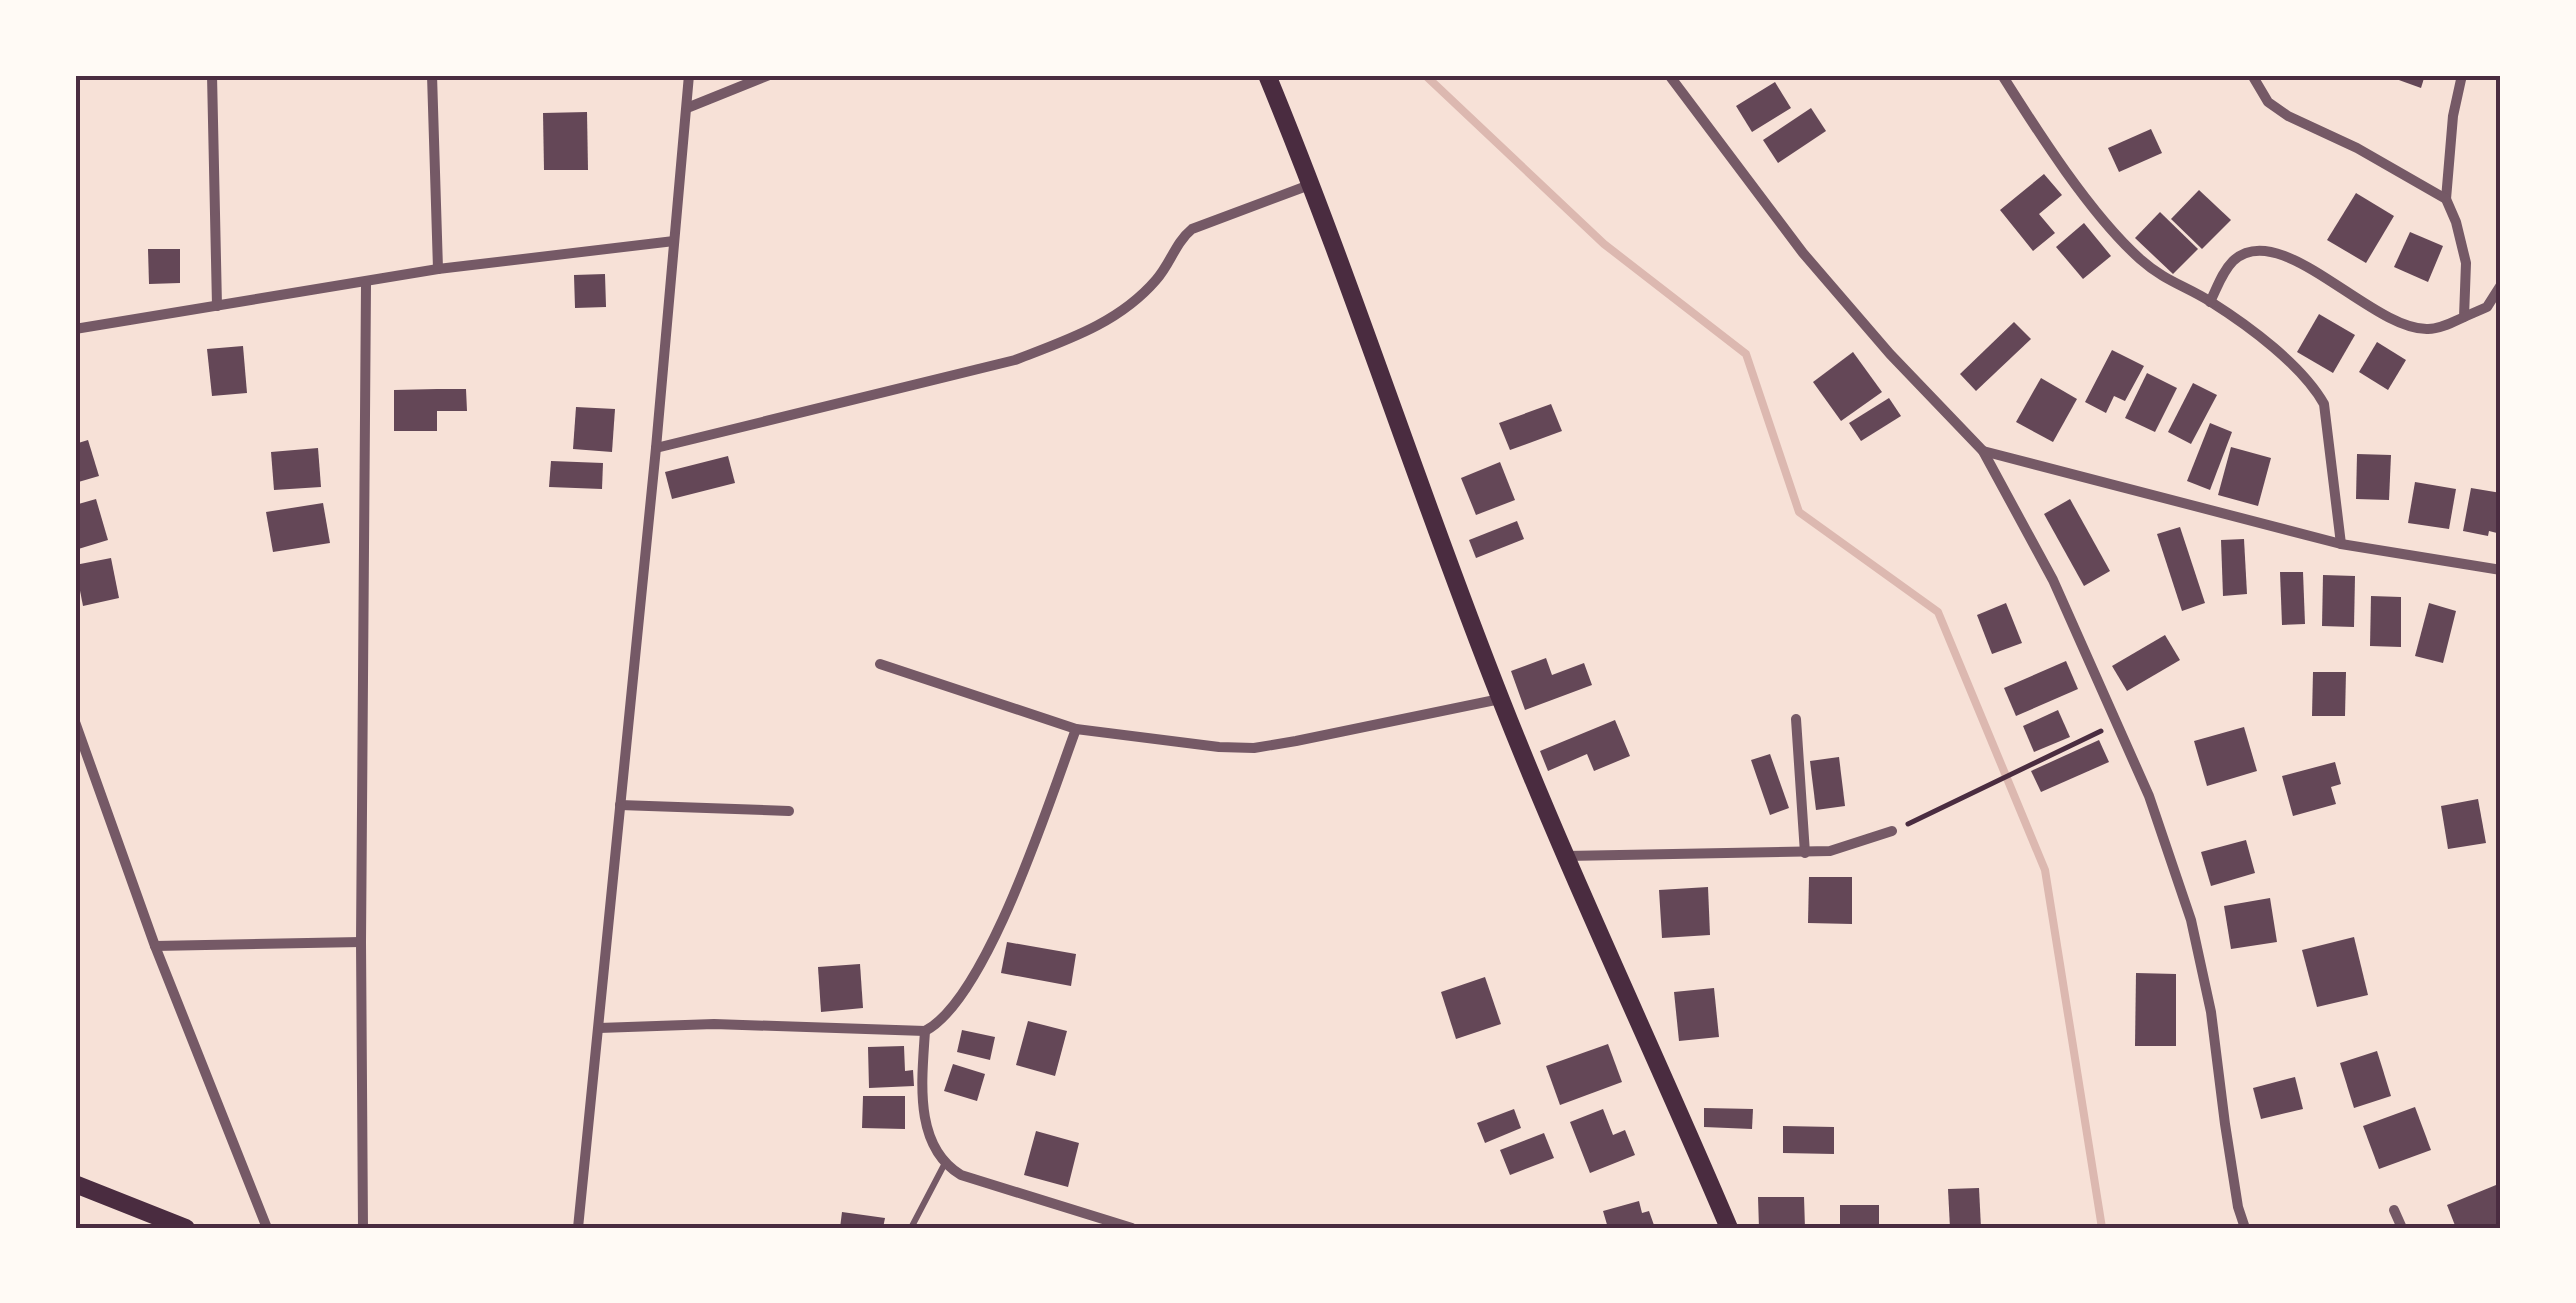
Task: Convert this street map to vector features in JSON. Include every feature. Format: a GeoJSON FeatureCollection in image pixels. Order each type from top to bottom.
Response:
{"type":"FeatureCollection","features":[{"type":"Feature","properties":{"kind":"main road"},"geometry":{"type":"LineString","coordinates":[[1268,75],[1312,184],[1429,516],[1500,698],[1564,856],[1730,1228]]}},
{"type":"Feature","properties":{"kind":"main road"},"geometry":{"type":"LineString","coordinates":[[75,1184],[186,1228]]}},
{"type":"Feature","properties":{"kind":"street"},"geometry":{"type":"LineString","coordinates":[[212,75],[217,306]]}},
{"type":"Feature","properties":{"kind":"street"},"geometry":{"type":"LineString","coordinates":[[432,75],[438,270]]}},
{"type":"Feature","properties":{"kind":"street"},"geometry":{"type":"LineString","coordinates":[[578,1228],[689,75]]}},
{"type":"Feature","properties":{"kind":"street"},"geometry":{"type":"LineString","coordinates":[[686,108],[770,75]]}},
{"type":"Feature","properties":{"kind":"street"},"geometry":{"type":"LineString","coordinates":[[1668,75],[1803,253],[1890,354],[1982,450],[2052,580],[2148,796],[2191,920],[2212,1012],[2225,1124],[2245,1228]]}},
{"type":"Feature","properties":{"kind":"street"},"geometry":{"type":"LineString","coordinates":[[2002,75],[2030,120],[2116,235],[2168,282],[2210,302],[2275,350],[2312,384],[2324,404],[2341,544]]}},
{"type":"Feature","properties":{"kind":"street"},"geometry":{"type":"LineString","coordinates":[[2252,75],[2268,102],[2288,116],[2356,148],[2446,199]]}},
{"type":"Feature","properties":{"kind":"street"},"geometry":{"type":"LineString","coordinates":[[2462,75],[2446,199],[2466,264],[2464,317]]}},
{"type":"Feature","properties":{"kind":"street"},"geometry":{"type":"LineString","coordinates":[[656,448],[1015,360],[1072,338],[1114,317],[1137,300],[1159,276],[1179,240],[1192,229],[1312,184]]}},
{"type":"Feature","properties":{"kind":"street"},"geometry":{"type":"LineString","coordinates":[[75,329],[438,270],[674,240]]}},
{"type":"Feature","properties":{"kind":"street"},"geometry":{"type":"LineString","coordinates":[[2210,302],[2235,259],[2264,249],[2300,262],[2384,317],[2428,330],[2487,307],[2501,285]]}},
{"type":"Feature","properties":{"kind":"street"},"geometry":{"type":"LineString","coordinates":[[363,1228],[366,284]]}},
{"type":"Feature","properties":{"kind":"street"},"geometry":{"type":"LineString","coordinates":[[1982,450],[2341,544],[2501,570]]}},
{"type":"Feature","properties":{"kind":"street"},"geometry":{"type":"LineString","coordinates":[[880,664],[1076,729],[1219,747],[1254,748],[1500,698]]}},
{"type":"Feature","properties":{"kind":"street"},"geometry":{"type":"LineString","coordinates":[[1796,719],[1806,853]]}},
{"type":"Feature","properties":{"kind":"street"},"geometry":{"type":"LineString","coordinates":[[75,722],[156,946],[267,1228]]}},
{"type":"Feature","properties":{"kind":"street"},"geometry":{"type":"LineString","coordinates":[[599,1028],[714,1024],[925,1031],[940,1023],[984,962],[1076,729]]}},
{"type":"Feature","properties":{"kind":"street"},"geometry":{"type":"LineString","coordinates":[[620,805],[789,811]]}},
{"type":"Feature","properties":{"kind":"street"},"geometry":{"type":"LineString","coordinates":[[1564,856],[1830,852],[1892,831]]}},
{"type":"Feature","properties":{"kind":"street"},"geometry":{"type":"LineString","coordinates":[[156,946],[361,942]]}},
{"type":"Feature","properties":{"kind":"street"},"geometry":{"type":"LineString","coordinates":[[925,1031],[924,1107],[931,1146],[944,1165],[961,1175],[1132,1228]]}},
{"type":"Feature","properties":{"kind":"street"},"geometry":{"type":"LineString","coordinates":[[2394,1210],[2402,1228]]}},
{"type":"Feature","properties":{"kind":"lane"},"geometry":{"type":"LineString","coordinates":[[912,1228],[944,1165]]}},
{"type":"Feature","properties":{"kind":"path"},"geometry":{"type":"LineString","coordinates":[[1892,831],[2117,723]]}},
{"type":"Feature","properties":{"kind":"building"},"geometry":{"type":"Polygon","coordinates":[[[2385,75],[2425,75],[2421,88],[2385,75]]]}},
{"type":"Feature","properties":{"kind":"building"},"geometry":{"type":"Polygon","coordinates":[[[1775,82],[1791,108],[1752,132],[1736,106],[1775,82]]]}},
{"type":"Feature","properties":{"kind":"building"},"geometry":{"type":"Polygon","coordinates":[[[1811,108],[1826,131],[1778,163],[1763,140],[1811,108]]]}},
{"type":"Feature","properties":{"kind":"building"},"geometry":{"type":"Polygon","coordinates":[[[587,112],[588,170],[544,170],[543,113],[587,112]]]}},
{"type":"Feature","properties":{"kind":"building"},"geometry":{"type":"Polygon","coordinates":[[[2151,129],[2162,153],[2119,172],[2108,148],[2151,129]]]}},
{"type":"Feature","properties":{"kind":"building"},"geometry":{"type":"Polygon","coordinates":[[[2044,174],[2062,195],[2039,214],[2055,233],[2033,251],[2000,210],[2044,174]]]}},
{"type":"Feature","properties":{"kind":"building"},"geometry":{"type":"Polygon","coordinates":[[[2199,190],[2231,220],[2202,249],[2171,219],[2199,190]]]}},
{"type":"Feature","properties":{"kind":"building"},"geometry":{"type":"Polygon","coordinates":[[[2356,193],[2394,216],[2366,263],[2327,240],[2356,193]]]}},
{"type":"Feature","properties":{"kind":"building"},"geometry":{"type":"Polygon","coordinates":[[[2160,212],[2198,249],[2173,274],[2135,238],[2160,212]]]}},
{"type":"Feature","properties":{"kind":"building"},"geometry":{"type":"Polygon","coordinates":[[[2084,223],[2111,256],[2083,279],[2056,247],[2084,223]]]}},
{"type":"Feature","properties":{"kind":"building"},"geometry":{"type":"Polygon","coordinates":[[[2410,232],[2443,246],[2428,282],[2394,267],[2410,232]]]}},
{"type":"Feature","properties":{"kind":"building"},"geometry":{"type":"Polygon","coordinates":[[[148,249],[180,249],[180,283],[149,284],[148,249]]]}},
{"type":"Feature","properties":{"kind":"building"},"geometry":{"type":"Polygon","coordinates":[[[605,274],[606,307],[575,308],[574,275],[605,274]]]}},
{"type":"Feature","properties":{"kind":"building"},"geometry":{"type":"Polygon","coordinates":[[[2319,314],[2355,335],[2333,373],[2297,352],[2319,314]]]}},
{"type":"Feature","properties":{"kind":"building"},"geometry":{"type":"Polygon","coordinates":[[[2014,322],[2031,339],[1976,391],[1960,374],[2014,322]]]}},
{"type":"Feature","properties":{"kind":"building"},"geometry":{"type":"Polygon","coordinates":[[[2377,342],[2406,360],[2388,390],[2359,372],[2377,342]]]}},
{"type":"Feature","properties":{"kind":"building"},"geometry":{"type":"Polygon","coordinates":[[[243,346],[247,393],[212,396],[207,349],[243,346]]]}},
{"type":"Feature","properties":{"kind":"building"},"geometry":{"type":"Polygon","coordinates":[[[2112,350],[2144,366],[2125,401],[2114,396],[2106,413],[2085,402],[2112,350]]]}},
{"type":"Feature","properties":{"kind":"building"},"geometry":{"type":"Polygon","coordinates":[[[1853,352],[1882,392],[1841,421],[1813,382],[1853,352]]]}},
{"type":"Feature","properties":{"kind":"building"},"geometry":{"type":"Polygon","coordinates":[[[2147,373],[2177,388],[2155,432],[2125,418],[2147,373]]]}},
{"type":"Feature","properties":{"kind":"building"},"geometry":{"type":"Polygon","coordinates":[[[2041,378],[2077,399],[2053,442],[2016,422],[2041,378]]]}},
{"type":"Feature","properties":{"kind":"building"},"geometry":{"type":"Polygon","coordinates":[[[2193,383],[2217,395],[2191,444],[2168,432],[2193,383]]]}},
{"type":"Feature","properties":{"kind":"building"},"geometry":{"type":"Polygon","coordinates":[[[466,389],[467,411],[437,411],[437,431],[394,431],[394,390],[466,389]]]}},
{"type":"Feature","properties":{"kind":"building"},"geometry":{"type":"Polygon","coordinates":[[[1889,398],[1901,416],[1861,441],[1849,423],[1889,398]]]}},
{"type":"Feature","properties":{"kind":"building"},"geometry":{"type":"Polygon","coordinates":[[[1551,404],[1562,431],[1510,450],[1499,423],[1551,404]]]}},
{"type":"Feature","properties":{"kind":"building"},"geometry":{"type":"Polygon","coordinates":[[[576,407],[615,409],[612,452],[573,449],[576,407]]]}},
{"type":"Feature","properties":{"kind":"building"},"geometry":{"type":"Polygon","coordinates":[[[2210,423],[2232,432],[2210,490],[2187,481],[2210,423]]]}},
{"type":"Feature","properties":{"kind":"building"},"geometry":{"type":"Polygon","coordinates":[[[88,440],[99,476],[75,483],[75,444],[88,440]]]}},
{"type":"Feature","properties":{"kind":"building"},"geometry":{"type":"Polygon","coordinates":[[[2231,447],[2271,458],[2258,506],[2218,495],[2231,447]]]}},
{"type":"Feature","properties":{"kind":"building"},"geometry":{"type":"Polygon","coordinates":[[[318,448],[321,487],[274,490],[271,452],[318,448]]]}},
{"type":"Feature","properties":{"kind":"building"},"geometry":{"type":"Polygon","coordinates":[[[2357,454],[2391,455],[2389,500],[2356,499],[2357,454]]]}},
{"type":"Feature","properties":{"kind":"building"},"geometry":{"type":"Polygon","coordinates":[[[728,456],[735,483],[672,499],[665,472],[728,456]]]}},
{"type":"Feature","properties":{"kind":"building"},"geometry":{"type":"Polygon","coordinates":[[[551,461],[603,463],[602,489],[549,487],[551,461]]]}},
{"type":"Feature","properties":{"kind":"building"},"geometry":{"type":"Polygon","coordinates":[[[1500,462],[1515,500],[1476,515],[1461,478],[1500,462]]]}},
{"type":"Feature","properties":{"kind":"building"},"geometry":{"type":"Polygon","coordinates":[[[2415,482],[2456,489],[2449,529],[2408,523],[2415,482]]]}},
{"type":"Feature","properties":{"kind":"building"},"geometry":{"type":"Polygon","coordinates":[[[2471,488],[2501,493],[2501,534],[2489,531],[2488,536],[2463,531],[2471,488]]]}},
{"type":"Feature","properties":{"kind":"building"},"geometry":{"type":"Polygon","coordinates":[[[96,499],[108,540],[75,550],[75,505],[96,499]]]}},
{"type":"Feature","properties":{"kind":"building"},"geometry":{"type":"Polygon","coordinates":[[[2070,499],[2110,571],[2084,586],[2044,514],[2070,499]]]}},
{"type":"Feature","properties":{"kind":"building"},"geometry":{"type":"Polygon","coordinates":[[[323,503],[330,543],[273,552],[266,512],[323,503]]]}},
{"type":"Feature","properties":{"kind":"building"},"geometry":{"type":"Polygon","coordinates":[[[1517,521],[1524,539],[1476,558],[1469,540],[1517,521]]]}},
{"type":"Feature","properties":{"kind":"building"},"geometry":{"type":"Polygon","coordinates":[[[2180,527],[2205,603],[2182,611],[2157,534],[2180,527]]]}},
{"type":"Feature","properties":{"kind":"building"},"geometry":{"type":"Polygon","coordinates":[[[2244,539],[2247,594],[2223,596],[2221,540],[2244,539]]]}},
{"type":"Feature","properties":{"kind":"building"},"geometry":{"type":"Polygon","coordinates":[[[111,558],[119,598],[83,606],[75,565],[111,558]]]}},
{"type":"Feature","properties":{"kind":"building"},"geometry":{"type":"Polygon","coordinates":[[[2280,572],[2303,572],[2305,624],[2282,625],[2280,572]]]}},
{"type":"Feature","properties":{"kind":"building"},"geometry":{"type":"Polygon","coordinates":[[[2323,575],[2355,576],[2354,627],[2322,626],[2323,575]]]}},
{"type":"Feature","properties":{"kind":"building"},"geometry":{"type":"Polygon","coordinates":[[[2371,596],[2401,597],[2401,647],[2370,646],[2371,596]]]}},
{"type":"Feature","properties":{"kind":"building"},"geometry":{"type":"Polygon","coordinates":[[[2006,603],[2022,643],[1992,654],[1977,615],[2006,603]]]}},
{"type":"Feature","properties":{"kind":"building"},"geometry":{"type":"Polygon","coordinates":[[[2429,603],[2456,611],[2443,663],[2415,656],[2429,603]]]}},
{"type":"Feature","properties":{"kind":"building"},"geometry":{"type":"Polygon","coordinates":[[[2165,635],[2180,660],[2127,691],[2112,666],[2165,635]]]}},
{"type":"Feature","properties":{"kind":"building"},"geometry":{"type":"Polygon","coordinates":[[[1546,658],[1552,675],[1584,663],[1592,685],[1525,710],[1511,671],[1546,658]]]}},
{"type":"Feature","properties":{"kind":"building"},"geometry":{"type":"Polygon","coordinates":[[[2066,661],[2078,689],[2016,716],[2004,688],[2066,661]]]}},
{"type":"Feature","properties":{"kind":"building"},"geometry":{"type":"Polygon","coordinates":[[[2313,672],[2346,672],[2345,716],[2312,716],[2313,672]]]}},
{"type":"Feature","properties":{"kind":"building"},"geometry":{"type":"Polygon","coordinates":[[[2058,710],[2070,737],[2034,752],[2023,726],[2058,710]]]}},
{"type":"Feature","properties":{"kind":"building"},"geometry":{"type":"Polygon","coordinates":[[[1615,720],[1630,756],[1594,771],[1587,754],[1548,771],[1540,751],[1615,720]]]}},
{"type":"Feature","properties":{"kind":"building"},"geometry":{"type":"Polygon","coordinates":[[[2244,727],[2257,771],[2207,786],[2194,741],[2244,727]]]}},
{"type":"Feature","properties":{"kind":"building"},"geometry":{"type":"Polygon","coordinates":[[[2099,740],[2109,762],[2041,792],[2031,771],[2099,740]]]}},
{"type":"Feature","properties":{"kind":"building"},"geometry":{"type":"Polygon","coordinates":[[[1770,754],[1789,808],[1770,815],[1751,760],[1770,754]]]}},
{"type":"Feature","properties":{"kind":"building"},"geometry":{"type":"Polygon","coordinates":[[[1839,757],[1845,806],[1816,810],[1810,761],[1839,757]]]}},
{"type":"Feature","properties":{"kind":"building"},"geometry":{"type":"Polygon","coordinates":[[[2335,762],[2341,784],[2331,787],[2336,804],[2293,816],[2282,776],[2335,762]]]}},
{"type":"Feature","properties":{"kind":"building"},"geometry":{"type":"Polygon","coordinates":[[[2478,799],[2486,843],[2448,849],[2441,806],[2478,799]]]}},
{"type":"Feature","properties":{"kind":"building"},"geometry":{"type":"Polygon","coordinates":[[[2246,840],[2255,873],[2211,886],[2201,852],[2246,840]]]}},
{"type":"Feature","properties":{"kind":"building"},"geometry":{"type":"Polygon","coordinates":[[[1809,877],[1852,877],[1852,924],[1808,923],[1809,877]]]}},
{"type":"Feature","properties":{"kind":"building"},"geometry":{"type":"Polygon","coordinates":[[[1708,887],[1710,935],[1662,938],[1659,890],[1708,887]]]}},
{"type":"Feature","properties":{"kind":"building"},"geometry":{"type":"Polygon","coordinates":[[[2270,898],[2277,942],[2231,949],[2224,906],[2270,898]]]}},
{"type":"Feature","properties":{"kind":"building"},"geometry":{"type":"Polygon","coordinates":[[[2354,937],[2368,995],[2317,1007],[2302,950],[2354,937]]]}},
{"type":"Feature","properties":{"kind":"building"},"geometry":{"type":"Polygon","coordinates":[[[1007,942],[1076,954],[1071,986],[1001,973],[1007,942]]]}},
{"type":"Feature","properties":{"kind":"building"},"geometry":{"type":"Polygon","coordinates":[[[860,964],[863,1008],[821,1012],[818,967],[860,964]]]}},
{"type":"Feature","properties":{"kind":"building"},"geometry":{"type":"Polygon","coordinates":[[[2136,973],[2176,974],[2176,1046],[2135,1046],[2136,973]]]}},
{"type":"Feature","properties":{"kind":"building"},"geometry":{"type":"Polygon","coordinates":[[[1485,977],[1501,1024],[1456,1039],[1441,992],[1485,977]]]}},
{"type":"Feature","properties":{"kind":"building"},"geometry":{"type":"Polygon","coordinates":[[[1714,988],[1719,1037],[1679,1041],[1674,992],[1714,988]]]}},
{"type":"Feature","properties":{"kind":"building"},"geometry":{"type":"Polygon","coordinates":[[[1028,1021],[1067,1031],[1055,1076],[1016,1065],[1028,1021]]]}},
{"type":"Feature","properties":{"kind":"building"},"geometry":{"type":"Polygon","coordinates":[[[962,1030],[995,1037],[990,1060],[957,1052],[962,1030]]]}},
{"type":"Feature","properties":{"kind":"building"},"geometry":{"type":"Polygon","coordinates":[[[1608,1044],[1622,1082],[1560,1105],[1546,1066],[1608,1044]]]}},
{"type":"Feature","properties":{"kind":"building"},"geometry":{"type":"Polygon","coordinates":[[[904,1046],[905,1071],[913,1070],[914,1086],[869,1088],[868,1047],[904,1046]]]}},
{"type":"Feature","properties":{"kind":"building"},"geometry":{"type":"Polygon","coordinates":[[[2377,1051],[2391,1096],[2354,1108],[2340,1063],[2377,1051]]]}},
{"type":"Feature","properties":{"kind":"building"},"geometry":{"type":"Polygon","coordinates":[[[953,1064],[985,1074],[977,1101],[944,1091],[953,1064]]]}},
{"type":"Feature","properties":{"kind":"building"},"geometry":{"type":"Polygon","coordinates":[[[2295,1077],[2303,1109],[2261,1119],[2253,1088],[2295,1077]]]}},
{"type":"Feature","properties":{"kind":"building"},"geometry":{"type":"Polygon","coordinates":[[[863,1096],[905,1096],[905,1129],[862,1128],[863,1096]]]}},
{"type":"Feature","properties":{"kind":"building"},"geometry":{"type":"Polygon","coordinates":[[[2415,1107],[2431,1150],[2379,1169],[2363,1126],[2415,1107]]]}},
{"type":"Feature","properties":{"kind":"building"},"geometry":{"type":"Polygon","coordinates":[[[1704,1108],[1753,1109],[1752,1129],[1704,1127],[1704,1108]]]}},
{"type":"Feature","properties":{"kind":"building"},"geometry":{"type":"Polygon","coordinates":[[[1514,1109],[1521,1128],[1485,1143],[1477,1123],[1514,1109]]]}},
{"type":"Feature","properties":{"kind":"building"},"geometry":{"type":"Polygon","coordinates":[[[1603,1109],[1613,1135],[1625,1130],[1635,1155],[1590,1173],[1570,1122],[1603,1109]]]}},
{"type":"Feature","properties":{"kind":"building"},"geometry":{"type":"Polygon","coordinates":[[[1783,1126],[1834,1127],[1834,1154],[1783,1153],[1783,1126]]]}},
{"type":"Feature","properties":{"kind":"building"},"geometry":{"type":"Polygon","coordinates":[[[1036,1131],[1079,1143],[1068,1187],[1024,1175],[1036,1131]]]}},
{"type":"Feature","properties":{"kind":"building"},"geometry":{"type":"Polygon","coordinates":[[[1544,1133],[1554,1158],[1510,1175],[1500,1150],[1544,1133]]]}},
{"type":"Feature","properties":{"kind":"building"},"geometry":{"type":"Polygon","coordinates":[[[2501,1183],[2501,1228],[2456,1228],[2447,1205],[2501,1183]]]}},
{"type":"Feature","properties":{"kind":"building"},"geometry":{"type":"Polygon","coordinates":[[[1979,1188],[1981,1228],[1950,1228],[1948,1189],[1979,1188]]]}},
{"type":"Feature","properties":{"kind":"building"},"geometry":{"type":"Polygon","coordinates":[[[1758,1197],[1804,1197],[1805,1228],[1759,1228],[1758,1197]]]}},
{"type":"Feature","properties":{"kind":"building"},"geometry":{"type":"Polygon","coordinates":[[[1639,1201],[1642,1213],[1649,1211],[1655,1228],[1608,1228],[1603,1211],[1639,1201]]]}},
{"type":"Feature","properties":{"kind":"building"},"geometry":{"type":"Polygon","coordinates":[[[1840,1205],[1879,1205],[1879,1228],[1840,1228],[1840,1205]]]}},
{"type":"Feature","properties":{"kind":"building"},"geometry":{"type":"Polygon","coordinates":[[[842,1212],[885,1218],[883,1228],[840,1228],[842,1212]]]}},
{"type":"Feature","properties":{"kind":"waterway"},"geometry":{"type":"LineString","coordinates":[[1425,75],[1604,244],[1746,354],[1799,512],[1938,612],[2045,870],[2102,1228]]}}]}
